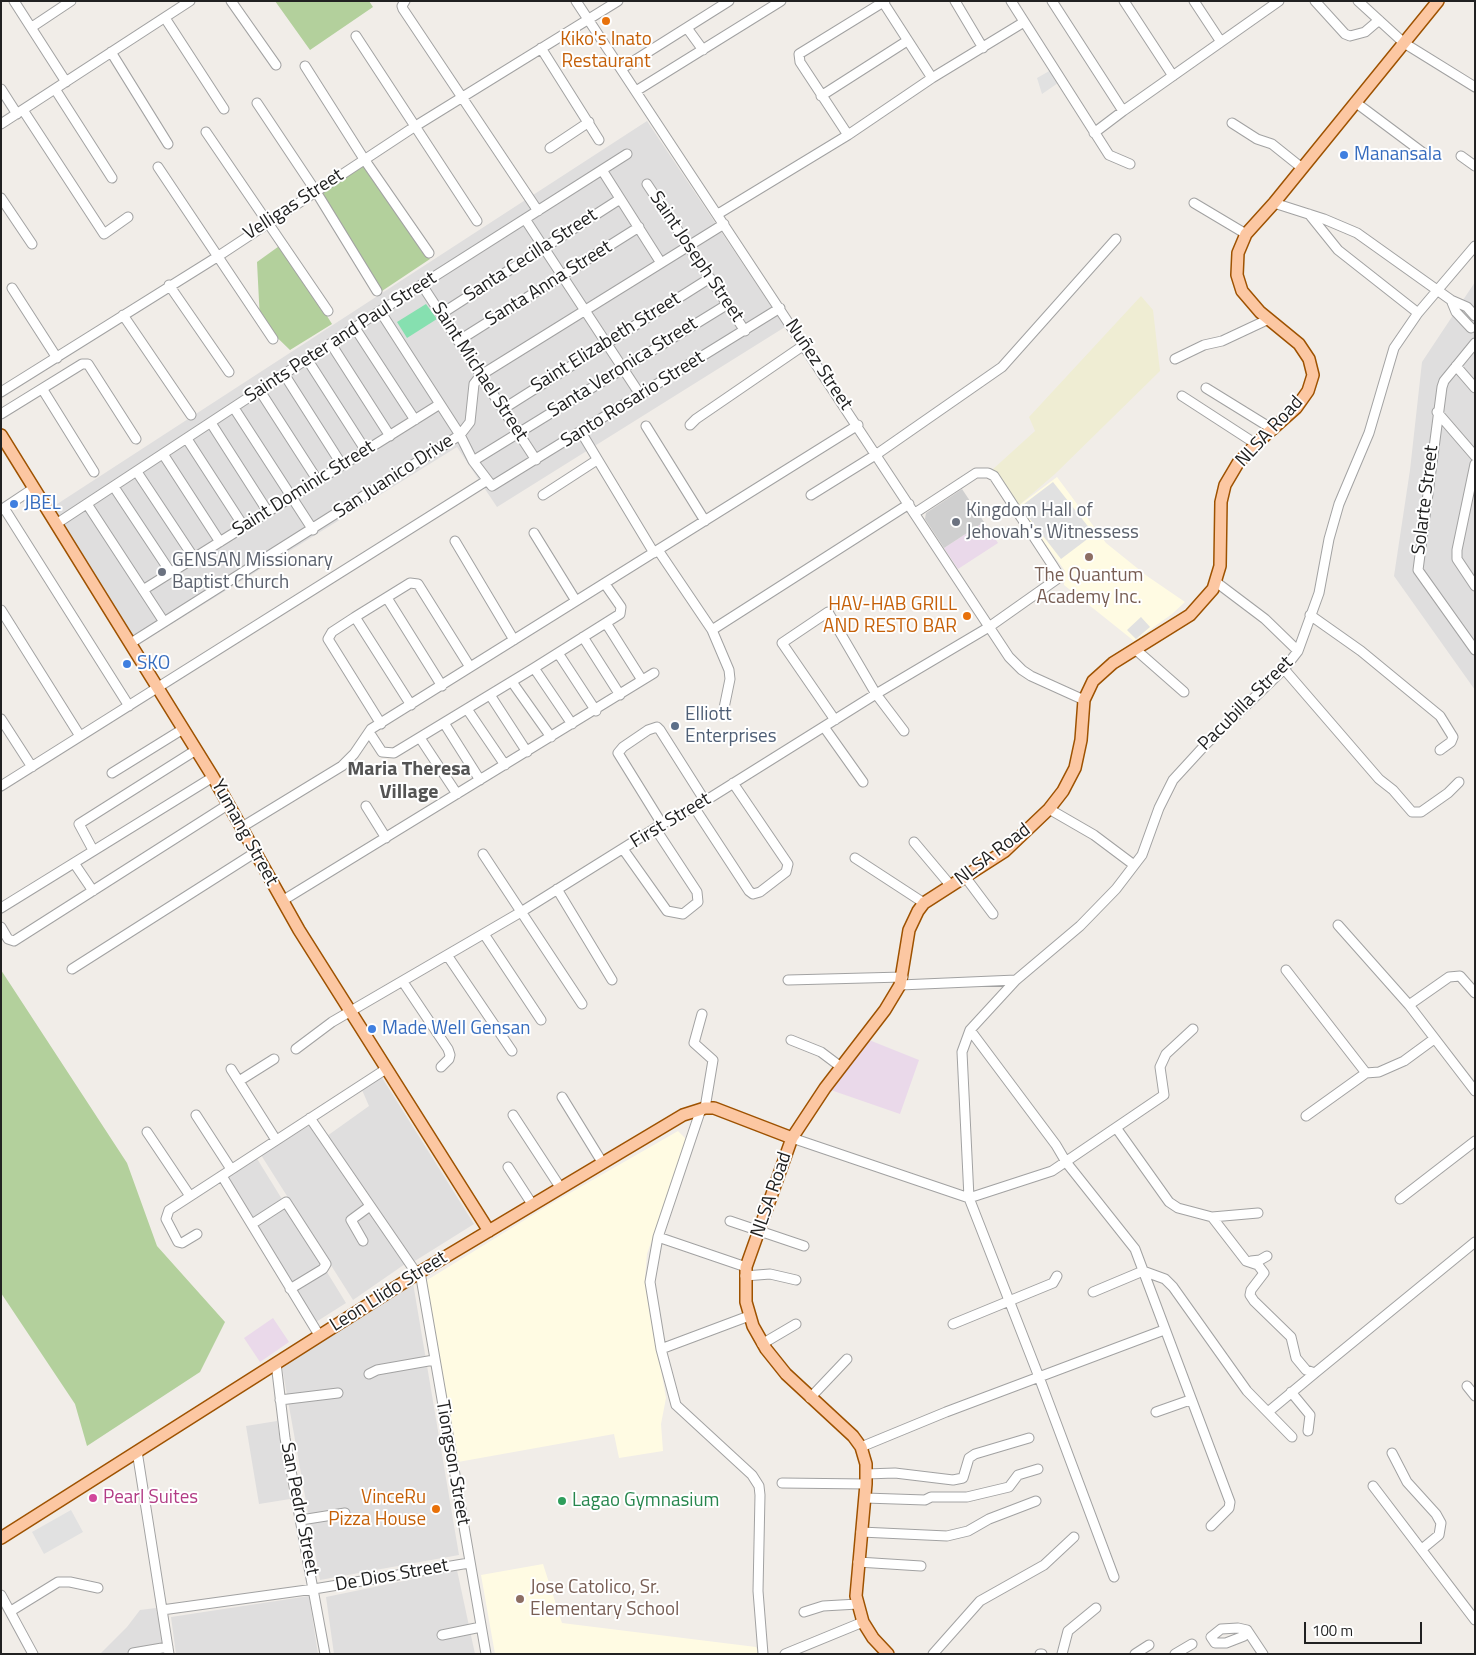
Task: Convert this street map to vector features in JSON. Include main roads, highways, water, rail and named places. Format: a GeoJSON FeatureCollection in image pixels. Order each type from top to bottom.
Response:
{"type":"FeatureCollection","features":[{"type":"Feature","properties":{"kind":"main road","name":"NLSA Road"},"geometry":{"type":"LineString","coordinates":[[888,1654],[873,1638],[863,1622],[858,1604],[858,1562],[866,1479],[861,1447],[853,1436],[810,1398],[775,1362],[762,1344],[749,1316],[745,1295],[746,1272],[759,1231],[792,1138],[840,1067],[885,1010],[901,981],[909,930],[924,903],[966,878],[1005,851],[1049,809],[1063,791],[1075,768],[1081,740],[1084,700],[1093,681],[1104,670],[1134,649],[1190,615],[1204,601],[1216,582],[1220,566],[1223,491],[1238,463],[1300,403],[1308,391],[1313,375],[1309,358],[1299,344],[1252,304],[1239,285],[1236,262],[1246,234],[1274,203],[1438,1]]}},
{"type":"Feature","properties":{"kind":"main road","name":"Yumang Street"},"geometry":{"type":"LineString","coordinates":[[1,435],[213,777],[282,902],[489,1231]]}},
{"type":"Feature","properties":{"kind":"main road","name":"Leon Llido Street"},"geometry":{"type":"LineString","coordinates":[[1,1538],[418,1273],[679,1118],[703,1108],[714,1108],[792,1138]]}},
{"type":"Feature","properties":{"kind":"place","name":"Kiko's Inato Restaurant"},"geometry":{"type":"Point","coordinates":[606,21]}},
{"type":"Feature","properties":{"kind":"place","name":"Manansala"},"geometry":{"type":"Point","coordinates":[1344,155]}},
{"type":"Feature","properties":{"kind":"place","name":"JBEL"},"geometry":{"type":"Point","coordinates":[14,504]}},
{"type":"Feature","properties":{"kind":"place","name":"Kingdom Hall of Jehovah's Witnessess"},"geometry":{"type":"Point","coordinates":[956,522]}},
{"type":"Feature","properties":{"kind":"place","name":"The Quantum Academy Inc."},"geometry":{"type":"Point","coordinates":[1089,557]}},
{"type":"Feature","properties":{"kind":"place","name":"GENSAN Missionary Baptist Church"},"geometry":{"type":"Point","coordinates":[162,572]}},
{"type":"Feature","properties":{"kind":"place","name":"HAV-HAB GRILL AND RESTO BAR"},"geometry":{"type":"Point","coordinates":[967,616]}},
{"type":"Feature","properties":{"kind":"place","name":"SKO"},"geometry":{"type":"Point","coordinates":[127,664]}},
{"type":"Feature","properties":{"kind":"place","name":"Elliott Enterprises"},"geometry":{"type":"Point","coordinates":[675,726]}},
{"type":"Feature","properties":{"kind":"place","name":"Made Well Gensan"},"geometry":{"type":"Point","coordinates":[372,1029]}},
{"type":"Feature","properties":{"kind":"place","name":"Pearl Suites"},"geometry":{"type":"Point","coordinates":[93,1498]}},
{"type":"Feature","properties":{"kind":"place","name":"Lagao Gymnasium"},"geometry":{"type":"Point","coordinates":[562,1501]}},
{"type":"Feature","properties":{"kind":"place","name":"VinceRu Pizza House"},"geometry":{"type":"Point","coordinates":[436,1509]}},
{"type":"Feature","properties":{"kind":"place","name":"Jose Catolico, Sr. Elementary School"},"geometry":{"type":"Point","coordinates":[520,1599]}},
{"type":"Feature","properties":{"kind":"district","name":"Maria Theresa Village"},"geometry":{"type":"Point","coordinates":[409,782]}}]}
